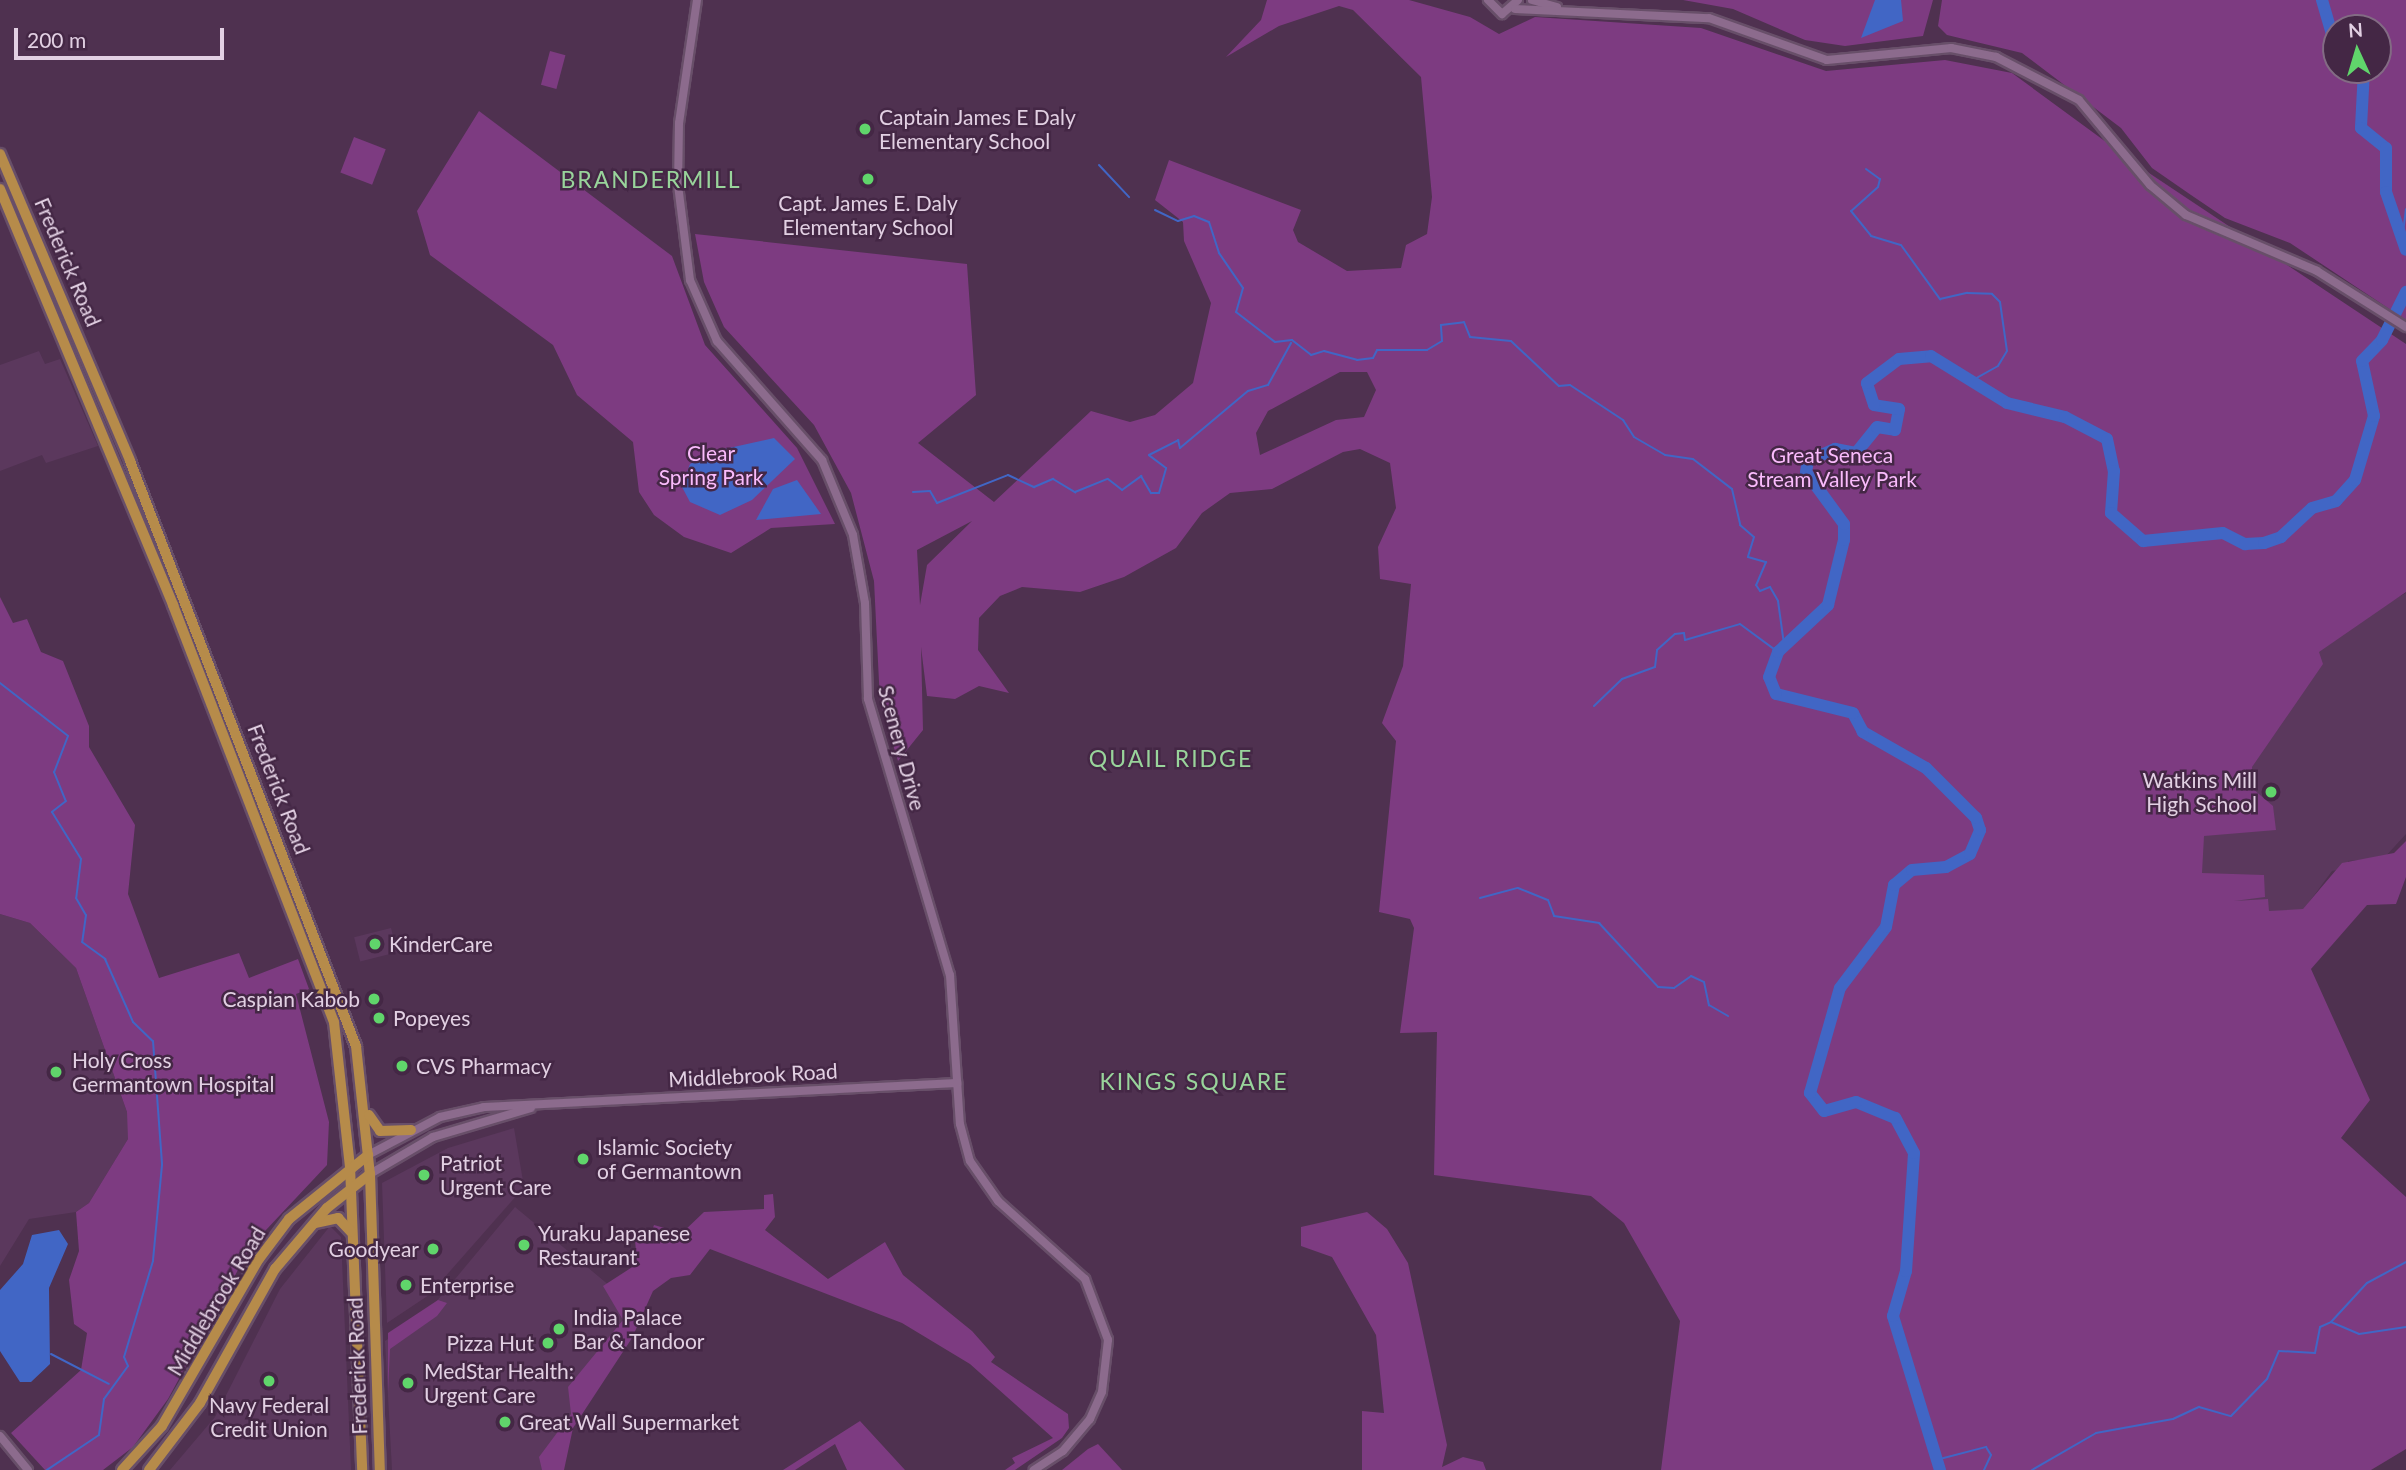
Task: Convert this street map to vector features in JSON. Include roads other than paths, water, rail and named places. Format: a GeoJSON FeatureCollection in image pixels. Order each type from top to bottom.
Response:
{"type":"FeatureCollection","features":[{"type":"Feature","properties":{"kind":"main road","name":"Frederick Road"},"geometry":{"type":"LineString","coordinates":[[0,154],[125,449],[337,984],[356,1046],[365,1104],[370,1174],[380,1470]]}},
{"type":"Feature","properties":{"kind":"main road","name":"Frederick Road"},"geometry":{"type":"LineString","coordinates":[[0,189],[323,988],[341,1056],[350,1166],[362,1470]]}},
{"type":"Feature","properties":{"kind":"main road"},"geometry":{"type":"LineString","coordinates":[[365,1104],[380,1131],[411,1130]]}},
{"type":"Feature","properties":{"kind":"main road","name":"Middlebrook Road"},"geometry":{"type":"LineString","coordinates":[[122,1470],[183,1394],[259,1259],[313,1195],[368,1155]]}},
{"type":"Feature","properties":{"kind":"main road","name":"Middlebrook Road"},"geometry":{"type":"LineString","coordinates":[[149,1470],[200,1404],[275,1269],[311,1224],[351,1187],[370,1174]]}},
{"type":"Feature","properties":{"kind":"main road"},"geometry":{"type":"LineString","coordinates":[[311,1224],[338,1218],[353,1235]]}},
{"type":"Feature","properties":{"kind":"street","name":"Scenery Drive"},"geometry":{"type":"LineString","coordinates":[[697,0],[679,135],[690,280],[717,341],[822,460],[853,535],[865,603],[868,699],[950,975],[957,1083],[964,1141],[980,1180],[1085,1279],[1108,1340],[1102,1392],[1090,1419],[1063,1451],[1034,1470]]}},
{"type":"Feature","properties":{"kind":"street"},"geometry":{"type":"LineString","coordinates":[[1478,0],[1489,3],[1502,14],[1516,4],[1570,11],[1709,18],[1827,60],[1951,48],[1996,57],[2079,100],[2150,185],[2186,215],[2338,283],[2406,327]]}},
{"type":"Feature","properties":{"kind":"street"},"geometry":{"type":"LineString","coordinates":[[1532,0],[1570,11]]}},
{"type":"Feature","properties":{"kind":"street","name":"Middlebrook Road"},"geometry":{"type":"LineString","coordinates":[[368,1155],[411,1130],[474,1109],[957,1083]]}},
{"type":"Feature","properties":{"kind":"street","name":"Middlebrook Road"},"geometry":{"type":"LineString","coordinates":[[370,1174],[444,1133],[552,1104]]}},
{"type":"Feature","properties":{"kind":"street"},"geometry":{"type":"LineString","coordinates":[[0,1436],[28,1470]]}},
{"type":"Feature","properties":{"kind":"water"},"geometry":{"type":"Polygon","coordinates":[[[1875,0],[1901,0],[1903,21],[1861,38],[1875,0]]]}},
{"type":"Feature","properties":{"kind":"water"},"geometry":{"type":"Polygon","coordinates":[[[774,438],[795,459],[752,500],[720,515],[690,502],[682,487],[690,464],[720,450],[774,438]]]}},
{"type":"Feature","properties":{"kind":"water"},"geometry":{"type":"Polygon","coordinates":[[[797,480],[821,514],[756,520],[773,489],[797,480]]]}},
{"type":"Feature","properties":{"kind":"water"},"geometry":{"type":"Polygon","coordinates":[[[59,1230],[68,1244],[49,1288],[50,1364],[31,1382],[20,1382],[0,1351],[0,1290],[23,1264],[32,1235],[59,1230]]]}},
{"type":"Feature","properties":{"kind":"waterway"},"geometry":{"type":"LineString","coordinates":[[2322,0],[2326,14]]}},
{"type":"Feature","properties":{"kind":"waterway"},"geometry":{"type":"LineString","coordinates":[[2363,84],[2361,128],[2386,148],[2386,192],[2406,250]]}},
{"type":"Feature","properties":{"kind":"waterway"},"geometry":{"type":"LineString","coordinates":[[1099,165],[1129,197]]}},
{"type":"Feature","properties":{"kind":"waterway"},"geometry":{"type":"LineString","coordinates":[[1866,169],[1880,179],[1878,187],[1851,211],[1871,236],[1901,245],[1940,299],[1967,293],[1992,294],[2000,302],[2007,351],[1998,366],[1971,381]]}},
{"type":"Feature","properties":{"kind":"waterway"},"geometry":{"type":"LineString","coordinates":[[2402,241],[2406,209]]}},
{"type":"Feature","properties":{"kind":"waterway"},"geometry":{"type":"LineString","coordinates":[[1155,210],[1178,221],[1194,216],[1209,222],[1219,253],[1243,288],[1236,312],[1275,342],[1292,340],[1311,355],[1324,351],[1357,360],[1373,358],[1377,350],[1427,350],[1442,341],[1441,325],[1464,322],[1470,337],[1511,341],[1559,386],[1570,385],[1623,420],[1634,437],[1665,455],[1693,459],[1732,489],[1740,525],[1754,537],[1748,557],[1766,562],[1756,585],[1760,591],[1770,587],[1778,601],[1784,644]]}},
{"type":"Feature","properties":{"kind":"waterway"},"geometry":{"type":"LineString","coordinates":[[1940,1470],[1893,1316],[1906,1271],[1914,1153],[1895,1118],[1856,1102],[1824,1111],[1810,1093],[1840,988],[1886,927],[1894,885],[1912,870],[1946,867],[1970,854],[1980,830],[1976,818],[1926,768],[1863,732],[1853,713],[1776,694],[1769,677],[1778,652],[1828,605],[1844,540],[1844,524],[1806,472],[1808,461],[1835,449],[1856,453],[1877,427],[1895,430],[1899,409],[1874,405],[1867,383],[1899,359],[1931,356],[2007,403],[2065,417],[2107,439],[2114,471],[2111,513],[2143,541],[2223,533],[2245,544],[2264,543],[2281,537],[2312,508],[2336,501],[2355,480],[2374,416],[2362,361],[2382,340],[2406,292]]}},
{"type":"Feature","properties":{"kind":"waterway"},"geometry":{"type":"LineString","coordinates":[[913,492],[930,491],[937,503],[1008,475],[1034,487],[1053,479],[1075,492],[1108,479],[1122,490],[1141,476],[1151,493],[1159,493],[1166,468],[1149,455],[1178,440],[1180,448],[1248,391],[1268,385],[1291,343]]}},
{"type":"Feature","properties":{"kind":"waterway"},"geometry":{"type":"LineString","coordinates":[[1594,706],[1622,679],[1655,667],[1657,650],[1675,634],[1684,633],[1685,640],[1740,624],[1778,652]]}},
{"type":"Feature","properties":{"kind":"waterway"},"geometry":{"type":"LineString","coordinates":[[0,683],[68,736],[54,772],[66,801],[52,812],[81,859],[76,898],[86,915],[82,942],[105,959],[133,1022],[153,1041],[162,1165],[153,1261],[124,1357],[128,1366],[104,1399],[99,1435],[47,1470]]}},
{"type":"Feature","properties":{"kind":"waterway"},"geometry":{"type":"LineString","coordinates":[[1480,898],[1518,888],[1548,900],[1554,916],[1599,923],[1658,987],[1674,988],[1691,976],[1704,982],[1709,1005],[1728,1016]]}},
{"type":"Feature","properties":{"kind":"waterway"},"geometry":{"type":"LineString","coordinates":[[2331,1322],[2367,1283],[2406,1262]]}},
{"type":"Feature","properties":{"kind":"waterway"},"geometry":{"type":"LineString","coordinates":[[2032,1470],[2096,1433],[2173,1419],[2199,1407],[2231,1416],[2267,1379],[2279,1351],[2315,1353],[2320,1327],[2331,1322],[2359,1334],[2406,1327]]}},
{"type":"Feature","properties":{"kind":"waterway"},"geometry":{"type":"LineString","coordinates":[[51,1354],[109,1384]]}},
{"type":"Feature","properties":{"kind":"waterway"},"geometry":{"type":"LineString","coordinates":[[1936,1460],[1986,1447],[1991,1455],[1984,1470]]}},
{"type":"Feature","properties":{"kind":"place","name":"Captain James E Daly Elementary School"},"geometry":{"type":"Point","coordinates":[865,129]}},
{"type":"Feature","properties":{"kind":"place","name":"Capt. James E. Daly Elementary School"},"geometry":{"type":"Point","coordinates":[868,179]}},
{"type":"Feature","properties":{"kind":"place","name":"Watkins Mill High School"},"geometry":{"type":"Point","coordinates":[2271,792]}},
{"type":"Feature","properties":{"kind":"place","name":"KinderCare"},"geometry":{"type":"Point","coordinates":[375,944]}},
{"type":"Feature","properties":{"kind":"place","name":"Caspian Kabob"},"geometry":{"type":"Point","coordinates":[374,999]}},
{"type":"Feature","properties":{"kind":"place","name":"Popeyes"},"geometry":{"type":"Point","coordinates":[379,1018]}},
{"type":"Feature","properties":{"kind":"place","name":"CVS Pharmacy"},"geometry":{"type":"Point","coordinates":[402,1066]}},
{"type":"Feature","properties":{"kind":"place","name":"Holy Cross Germantown Hospital"},"geometry":{"type":"Point","coordinates":[56,1072]}},
{"type":"Feature","properties":{"kind":"place","name":"Islamic Society of Germantown"},"geometry":{"type":"Point","coordinates":[583,1159]}},
{"type":"Feature","properties":{"kind":"place","name":"Patriot Urgent Care"},"geometry":{"type":"Point","coordinates":[424,1175]}},
{"type":"Feature","properties":{"kind":"place","name":"Yuraku Japanese Restaurant"},"geometry":{"type":"Point","coordinates":[524,1245]}},
{"type":"Feature","properties":{"kind":"place","name":"Goodyear"},"geometry":{"type":"Point","coordinates":[433,1249]}},
{"type":"Feature","properties":{"kind":"place","name":"Enterprise"},"geometry":{"type":"Point","coordinates":[406,1285]}},
{"type":"Feature","properties":{"kind":"place","name":"India Palace Bar & Tandoor"},"geometry":{"type":"Point","coordinates":[559,1329]}},
{"type":"Feature","properties":{"kind":"place","name":"Pizza Hut"},"geometry":{"type":"Point","coordinates":[548,1343]}},
{"type":"Feature","properties":{"kind":"place","name":"Navy Federal Credit Union"},"geometry":{"type":"Point","coordinates":[269,1381]}},
{"type":"Feature","properties":{"kind":"place","name":"MedStar Health: Urgent Care"},"geometry":{"type":"Point","coordinates":[408,1383]}},
{"type":"Feature","properties":{"kind":"place","name":"Great Wall Supermarket"},"geometry":{"type":"Point","coordinates":[505,1422]}},
{"type":"Feature","properties":{"kind":"district","name":"BRANDERMILL"},"geometry":{"type":"Point","coordinates":[651,179]}},
{"type":"Feature","properties":{"kind":"district","name":"QUAIL RIDGE"},"geometry":{"type":"Point","coordinates":[1171,758]}},
{"type":"Feature","properties":{"kind":"district","name":"KINGS SQUARE"},"geometry":{"type":"Point","coordinates":[1194,1081]}},
{"type":"Feature","properties":{"kind":"park label","name":"Clear Spring Park"},"geometry":{"type":"Point","coordinates":[711,465]}},
{"type":"Feature","properties":{"kind":"park label","name":"Great Seneca Stream Valley Park"},"geometry":{"type":"Point","coordinates":[1832,467]}}]}
